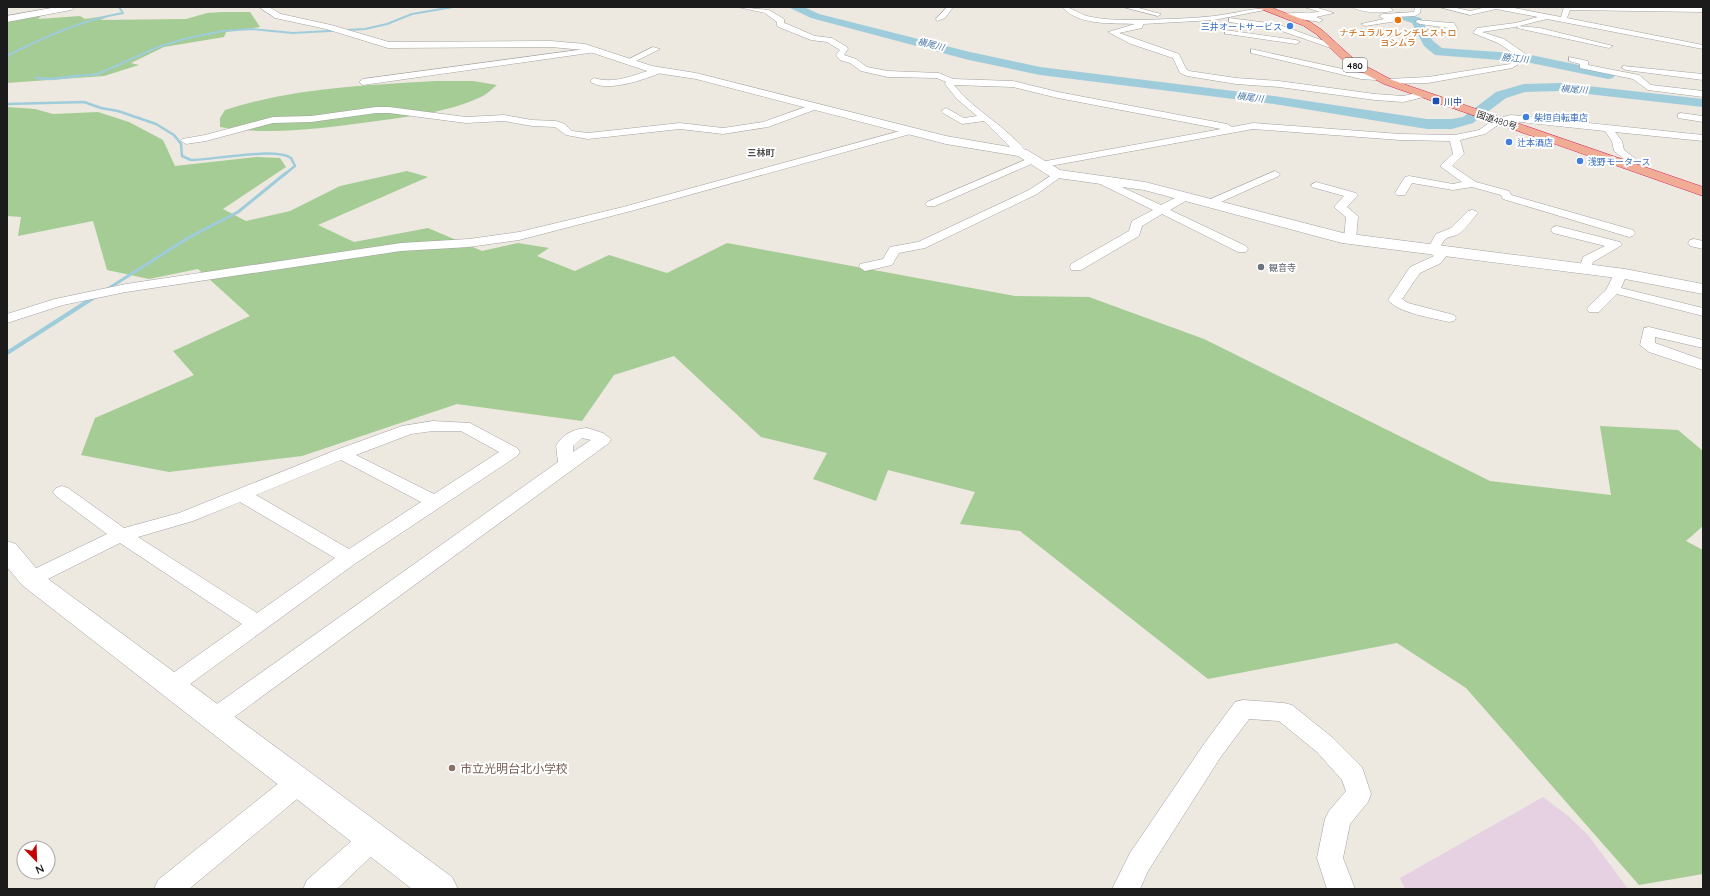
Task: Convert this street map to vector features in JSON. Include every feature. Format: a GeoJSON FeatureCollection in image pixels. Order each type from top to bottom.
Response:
{"type":"FeatureCollection","features":[{"type":"Feature","properties":{"kind":"highway","name":"国道480号"},"geometry":{"type":"LineString","coordinates":[[1263,8],[1285,15],[1319,32],[1352,63],[1376,77],[1421,95],[1703,192]]}},
{"type":"Feature","properties":{"kind":"street"},"geometry":{"type":"LineString","coordinates":[[8,18],[71,7]]}},
{"type":"Feature","properties":{"kind":"street"},"geometry":{"type":"LineString","coordinates":[[263,7],[278,16],[328,27],[388,45],[563,45],[593,50],[627,62],[659,70],[696,76],[814,107],[1031,159]]}},
{"type":"Feature","properties":{"kind":"street"},"geometry":{"type":"LineString","coordinates":[[741,7],[769,12],[781,21],[780,24],[784,26],[814,38],[829,40],[844,49],[840,55],[843,58],[853,61],[864,69],[898,76],[939,76],[952,82],[968,81],[984,84],[1013,84],[1058,95],[1237,129]]}},
{"type":"Feature","properties":{"kind":"street"},"geometry":{"type":"LineString","coordinates":[[940,19],[944,17],[950,7]]}},
{"type":"Feature","properties":{"kind":"street"},"geometry":{"type":"LineString","coordinates":[[1065,7],[1076,15],[1087,18],[1106,21],[1141,22],[1215,18],[1263,8],[1277,7]]}},
{"type":"Feature","properties":{"kind":"street"},"geometry":{"type":"LineString","coordinates":[[1126,7],[1158,14],[1244,21],[1288,31],[1334,46]]}},
{"type":"Feature","properties":{"kind":"street"},"geometry":{"type":"LineString","coordinates":[[1285,15],[1307,16],[1331,13],[1307,7]]}},
{"type":"Feature","properties":{"kind":"street"},"geometry":{"type":"LineString","coordinates":[[1355,7],[1369,10],[1386,8],[1419,20],[1422,26]]}},
{"type":"Feature","properties":{"kind":"street"},"geometry":{"type":"LineString","coordinates":[[1365,24],[1394,19],[1383,16],[1415,14],[1417,13],[1418,7]]}},
{"type":"Feature","properties":{"kind":"street"},"geometry":{"type":"LineString","coordinates":[[1442,7],[1470,13],[1494,7]]}},
{"type":"Feature","properties":{"kind":"street"},"geometry":{"type":"LineString","coordinates":[[1498,7],[1703,47]]}},
{"type":"Feature","properties":{"kind":"street"},"geometry":{"type":"LineString","coordinates":[[1556,26],[1565,20],[1567,8],[1666,8],[1703,10]]}},
{"type":"Feature","properties":{"kind":"street"},"geometry":{"type":"LineString","coordinates":[[1200,12],[1215,18]]}},
{"type":"Feature","properties":{"kind":"street"},"geometry":{"type":"LineString","coordinates":[[1307,16],[1325,21]]}},
{"type":"Feature","properties":{"kind":"street"},"geometry":{"type":"LineString","coordinates":[[1388,82],[1428,80],[1512,66],[1523,58],[1501,40],[1477,33],[1480,30],[1513,26],[1546,17]]}},
{"type":"Feature","properties":{"kind":"street"},"geometry":{"type":"LineString","coordinates":[[1141,22],[1138,23],[1139,26],[1112,32],[1134,42],[1176,56],[1182,71],[1187,73],[1219,77],[1236,81],[1279,84],[1375,97],[1403,99],[1421,95]]}},
{"type":"Feature","properties":{"kind":"street"},"geometry":{"type":"LineString","coordinates":[[1513,26],[1612,45],[1598,48]]}},
{"type":"Feature","properties":{"kind":"street"},"geometry":{"type":"LineString","coordinates":[[1576,38],[1602,27]]}},
{"type":"Feature","properties":{"kind":"street"},"geometry":{"type":"LineString","coordinates":[[1222,38],[1230,30],[1248,35],[1296,42]]}},
{"type":"Feature","properties":{"kind":"street"},"geometry":{"type":"LineString","coordinates":[[1276,39],[1288,31]]}},
{"type":"Feature","properties":{"kind":"street"},"geometry":{"type":"LineString","coordinates":[[1240,40],[1248,35]]}},
{"type":"Feature","properties":{"kind":"street"},"geometry":{"type":"LineString","coordinates":[[1628,42],[1644,36]]}},
{"type":"Feature","properties":{"kind":"street"},"geometry":{"type":"LineString","coordinates":[[627,62],[656,49]]}},
{"type":"Feature","properties":{"kind":"street"},"geometry":{"type":"LineString","coordinates":[[363,82],[593,50]]}},
{"type":"Feature","properties":{"kind":"street"},"geometry":{"type":"LineString","coordinates":[[1254,51],[1361,76],[1376,77]]}},
{"type":"Feature","properties":{"kind":"street"},"geometry":{"type":"LineString","coordinates":[[1572,59],[1585,63],[1703,77]]}},
{"type":"Feature","properties":{"kind":"street"},"geometry":{"type":"LineString","coordinates":[[1585,63],[1584,66],[1587,67],[1636,77],[1703,85]]}},
{"type":"Feature","properties":{"kind":"street"},"geometry":{"type":"LineString","coordinates":[[594,81],[601,84],[617,82],[640,78],[659,70]]}},
{"type":"Feature","properties":{"kind":"street"},"geometry":{"type":"LineString","coordinates":[[1636,77],[1648,87],[1703,94]]}},
{"type":"Feature","properties":{"kind":"street"},"geometry":{"type":"LineString","coordinates":[[952,82],[949,84],[953,91],[983,118],[1000,130],[1010,143],[1031,159],[1058,174],[1145,186],[1350,239],[1620,274],[1703,289]]}},
{"type":"Feature","properties":{"kind":"street"},"geometry":{"type":"LineString","coordinates":[[186,141],[206,138],[273,120],[311,119],[376,110],[389,110],[466,120],[509,118],[532,123],[556,124],[562,126],[569,132],[588,136],[680,126],[722,131],[766,125],[814,107]]}},
{"type":"Feature","properties":{"kind":"street"},"geometry":{"type":"LineString","coordinates":[[946,111],[962,121],[983,118]]}},
{"type":"Feature","properties":{"kind":"street"},"geometry":{"type":"LineString","coordinates":[[1681,116],[1703,120]]}},
{"type":"Feature","properties":{"kind":"street"},"geometry":{"type":"LineString","coordinates":[[931,204],[1031,159],[1260,126],[1400,137],[1455,138],[1482,132],[1493,119],[1511,118],[1703,138]]}},
{"type":"Feature","properties":{"kind":"street"},"geometry":{"type":"LineString","coordinates":[[1608,128],[1617,141],[1619,151],[1631,159],[1624,164]]}},
{"type":"Feature","properties":{"kind":"street"},"geometry":{"type":"LineString","coordinates":[[7,319],[60,302],[126,288],[401,247],[476,243],[519,236],[626,209],[911,131]]}},
{"type":"Feature","properties":{"kind":"street"},"geometry":{"type":"LineString","coordinates":[[1455,138],[1457,152],[1459,154],[1445,166],[1472,184],[1505,193],[1521,194],[1545,201]]}},
{"type":"Feature","properties":{"kind":"street"},"geometry":{"type":"LineString","coordinates":[[984,147],[1010,143]]}},
{"type":"Feature","properties":{"kind":"street"},"geometry":{"type":"LineString","coordinates":[[866,267],[888,262],[894,250],[921,245],[1033,192],[1058,174]]}},
{"type":"Feature","properties":{"kind":"street"},"geometry":{"type":"LineString","coordinates":[[1210,203],[1275,174]]}},
{"type":"Feature","properties":{"kind":"street"},"geometry":{"type":"LineString","coordinates":[[1400,193],[1409,179],[1453,187],[1472,184]]}},
{"type":"Feature","properties":{"kind":"street"},"geometry":{"type":"LineString","coordinates":[[1100,180],[1242,249]]}},
{"type":"Feature","properties":{"kind":"street"},"geometry":{"type":"LineString","coordinates":[[1316,185],[1352,195],[1340,207],[1352,216],[1350,239]]}},
{"type":"Feature","properties":{"kind":"street"},"geometry":{"type":"LineString","coordinates":[[1505,193],[1506,196],[1630,233]]}},
{"type":"Feature","properties":{"kind":"street"},"geometry":{"type":"LineString","coordinates":[[1076,267],[1135,233],[1136,224],[1185,196]]}},
{"type":"Feature","properties":{"kind":"street"},"geometry":{"type":"LineString","coordinates":[[1435,250],[1438,238],[1446,232],[1455,231],[1472,213]]}},
{"type":"Feature","properties":{"kind":"street"},"geometry":{"type":"LineString","coordinates":[[1557,230],[1616,245],[1587,260],[1584,269]]}},
{"type":"Feature","properties":{"kind":"street"},"geometry":{"type":"LineString","coordinates":[[1435,250],[1440,256],[1437,260],[1415,270],[1395,300],[1403,306],[1449,318]]}},
{"type":"Feature","properties":{"kind":"street"},"geometry":{"type":"LineString","coordinates":[[1594,309],[1598,303],[1615,290],[1620,274]]}},
{"type":"Feature","properties":{"kind":"street"},"geometry":{"type":"LineString","coordinates":[[1615,290],[1703,312]]}},
{"type":"Feature","properties":{"kind":"street"},"geometry":{"type":"LineString","coordinates":[[1669,319],[1675,306]]}},
{"type":"Feature","properties":{"kind":"street"},"geometry":{"type":"LineString","coordinates":[[1703,344],[1648,331],[1646,345],[1703,365]]}},
{"type":"Feature","properties":{"kind":"street"},"geometry":{"type":"LineString","coordinates":[[31,579],[120,535],[186,517],[342,454],[408,430],[433,426],[464,426],[511,452],[349,558],[171,686]]}},
{"type":"Feature","properties":{"kind":"street"},"geometry":{"type":"LineString","coordinates":[[342,454],[435,502]]}},
{"type":"Feature","properties":{"kind":"street"},"geometry":{"type":"LineString","coordinates":[[215,718],[566,464]]}},
{"type":"Feature","properties":{"kind":"street"},"geometry":{"type":"LineString","coordinates":[[62,492],[120,535],[258,624]]}},
{"type":"Feature","properties":{"kind":"street"},"geometry":{"type":"LineString","coordinates":[[242,495],[349,558]]}},
{"type":"Feature","properties":{"kind":"street"},"geometry":{"type":"LineString","coordinates":[[7,550],[31,579],[373,838],[436,888]]}},
{"type":"Feature","properties":{"kind":"street"},"geometry":{"type":"LineString","coordinates":[[1126,889],[1139,862],[1212,751],[1243,709],[1284,712],[1325,745],[1353,775],[1359,794],[1338,819],[1330,858],[1341,889]]}},
{"type":"Feature","properties":{"kind":"street"},"geometry":{"type":"LineString","coordinates":[[168,889],[299,782]]}},
{"type":"Feature","properties":{"kind":"street"},"geometry":{"type":"LineString","coordinates":[[317,889],[373,838]]}},
{"type":"Feature","properties":{"kind":"shaded area"},"geometry":{"type":"Polygon","coordinates":[[[1543,797],[1568,816],[1588,835],[1628,889],[1405,889],[1400,878],[1543,797]]]}},
{"type":"Feature","properties":{"kind":"green space"},"geometry":{"type":"Polygon","coordinates":[[[250,12],[260,27],[226,32],[224,37],[164,47],[131,63],[139,65],[104,76],[7,83],[7,22],[42,15],[38,19],[80,16],[85,19],[112,15],[100,20],[186,19],[207,13],[250,12]]]}},
{"type":"Feature","properties":{"kind":"green space"},"geometry":{"type":"Polygon","coordinates":[[[436,81],[473,81],[497,85],[483,96],[457,106],[431,113],[298,130],[259,131],[220,127],[220,118],[225,110],[277,97],[303,92],[356,86],[436,81]]]}},
{"type":"Feature","properties":{"kind":"green space"},"geometry":{"type":"Polygon","coordinates":[[[7,107],[35,109],[53,114],[98,112],[129,122],[163,140],[175,166],[257,157],[280,158],[286,167],[223,209],[246,221],[290,211],[340,186],[407,171],[428,177],[318,225],[354,242],[428,228],[482,251],[518,243],[549,248],[537,256],[575,271],[609,255],[667,273],[727,243],[1015,296],[1089,297],[1204,339],[1490,481],[1611,495],[1600,426],[1678,430],[1703,451],[1703,526],[1686,541],[1703,550],[1703,874],[1639,885],[1466,688],[1397,643],[1208,679],[1020,531],[960,524],[975,492],[888,470],[876,501],[813,479],[827,453],[761,437],[674,356],[614,375],[582,421],[457,404],[302,456],[169,472],[81,455],[95,418],[194,375],[173,351],[250,316],[198,269],[149,279],[107,270],[93,221],[18,236],[21,217],[7,216],[7,107]]]}},
{"type":"Feature","properties":{"kind":"waterway"},"geometry":{"type":"LineString","coordinates":[[7,56],[64,30],[93,20],[123,13],[119,7]]}},
{"type":"Feature","properties":{"kind":"waterway"},"geometry":{"type":"LineString","coordinates":[[78,76],[98,74],[158,47],[188,38],[223,31],[251,29],[293,33],[365,29],[387,24],[412,14],[453,7]]}},
{"type":"Feature","properties":{"kind":"waterway","name":"槇尾川"},"geometry":{"type":"LineString","coordinates":[[794,7],[815,16],[969,56],[1040,71],[1274,100],[1427,124],[1452,124],[1468,120],[1501,95],[1524,88],[1561,87],[1643,95],[1703,103]]}},
{"type":"Feature","properties":{"kind":"waterway","name":"勝江川"},"geometry":{"type":"LineString","coordinates":[[1398,15],[1417,21],[1429,44],[1440,52],[1526,58],[1608,75]]}},
{"type":"Feature","properties":{"kind":"waterway"},"geometry":{"type":"LineString","coordinates":[[36,78],[51,79],[78,76]]}},
{"type":"Feature","properties":{"kind":"waterway"},"geometry":{"type":"LineString","coordinates":[[68,77],[78,76]]}},
{"type":"Feature","properties":{"kind":"waterway"},"geometry":{"type":"LineString","coordinates":[[7,104],[84,102],[101,108],[118,111],[156,124],[174,135],[181,144],[182,156],[191,160],[258,154],[283,155],[291,158],[295,166],[285,174]]}},
{"type":"Feature","properties":{"kind":"waterway"},"geometry":{"type":"LineString","coordinates":[[106,290],[188,238],[238,212],[286,173]]}},
{"type":"Feature","properties":{"kind":"waterway"},"geometry":{"type":"LineString","coordinates":[[7,353],[96,296],[95,297]]}},
{"type":"Feature","properties":{"kind":"place","name":"ナチュラルフレンチビストロ ヨシムラ"},"geometry":{"type":"Point","coordinates":[1398,20]}},
{"type":"Feature","properties":{"kind":"place","name":"三井オートサービス"},"geometry":{"type":"Point","coordinates":[1290,26]}},
{"type":"Feature","properties":{"kind":"place","name":"川中"},"geometry":{"type":"Point","coordinates":[1436,101]}},
{"type":"Feature","properties":{"kind":"place","name":"柴垣自転車店"},"geometry":{"type":"Point","coordinates":[1526,117]}},
{"type":"Feature","properties":{"kind":"place","name":"辻本酒店"},"geometry":{"type":"Point","coordinates":[1509,142]}},
{"type":"Feature","properties":{"kind":"place","name":"浅野モータース"},"geometry":{"type":"Point","coordinates":[1580,161]}},
{"type":"Feature","properties":{"kind":"place","name":"観音寺"},"geometry":{"type":"Point","coordinates":[1261,267]}},
{"type":"Feature","properties":{"kind":"place","name":"市立光明台北小学校"},"geometry":{"type":"Point","coordinates":[452,768]}},
{"type":"Feature","properties":{"kind":"district","name":"三林町"},"geometry":{"type":"Point","coordinates":[761,152]}}]}
